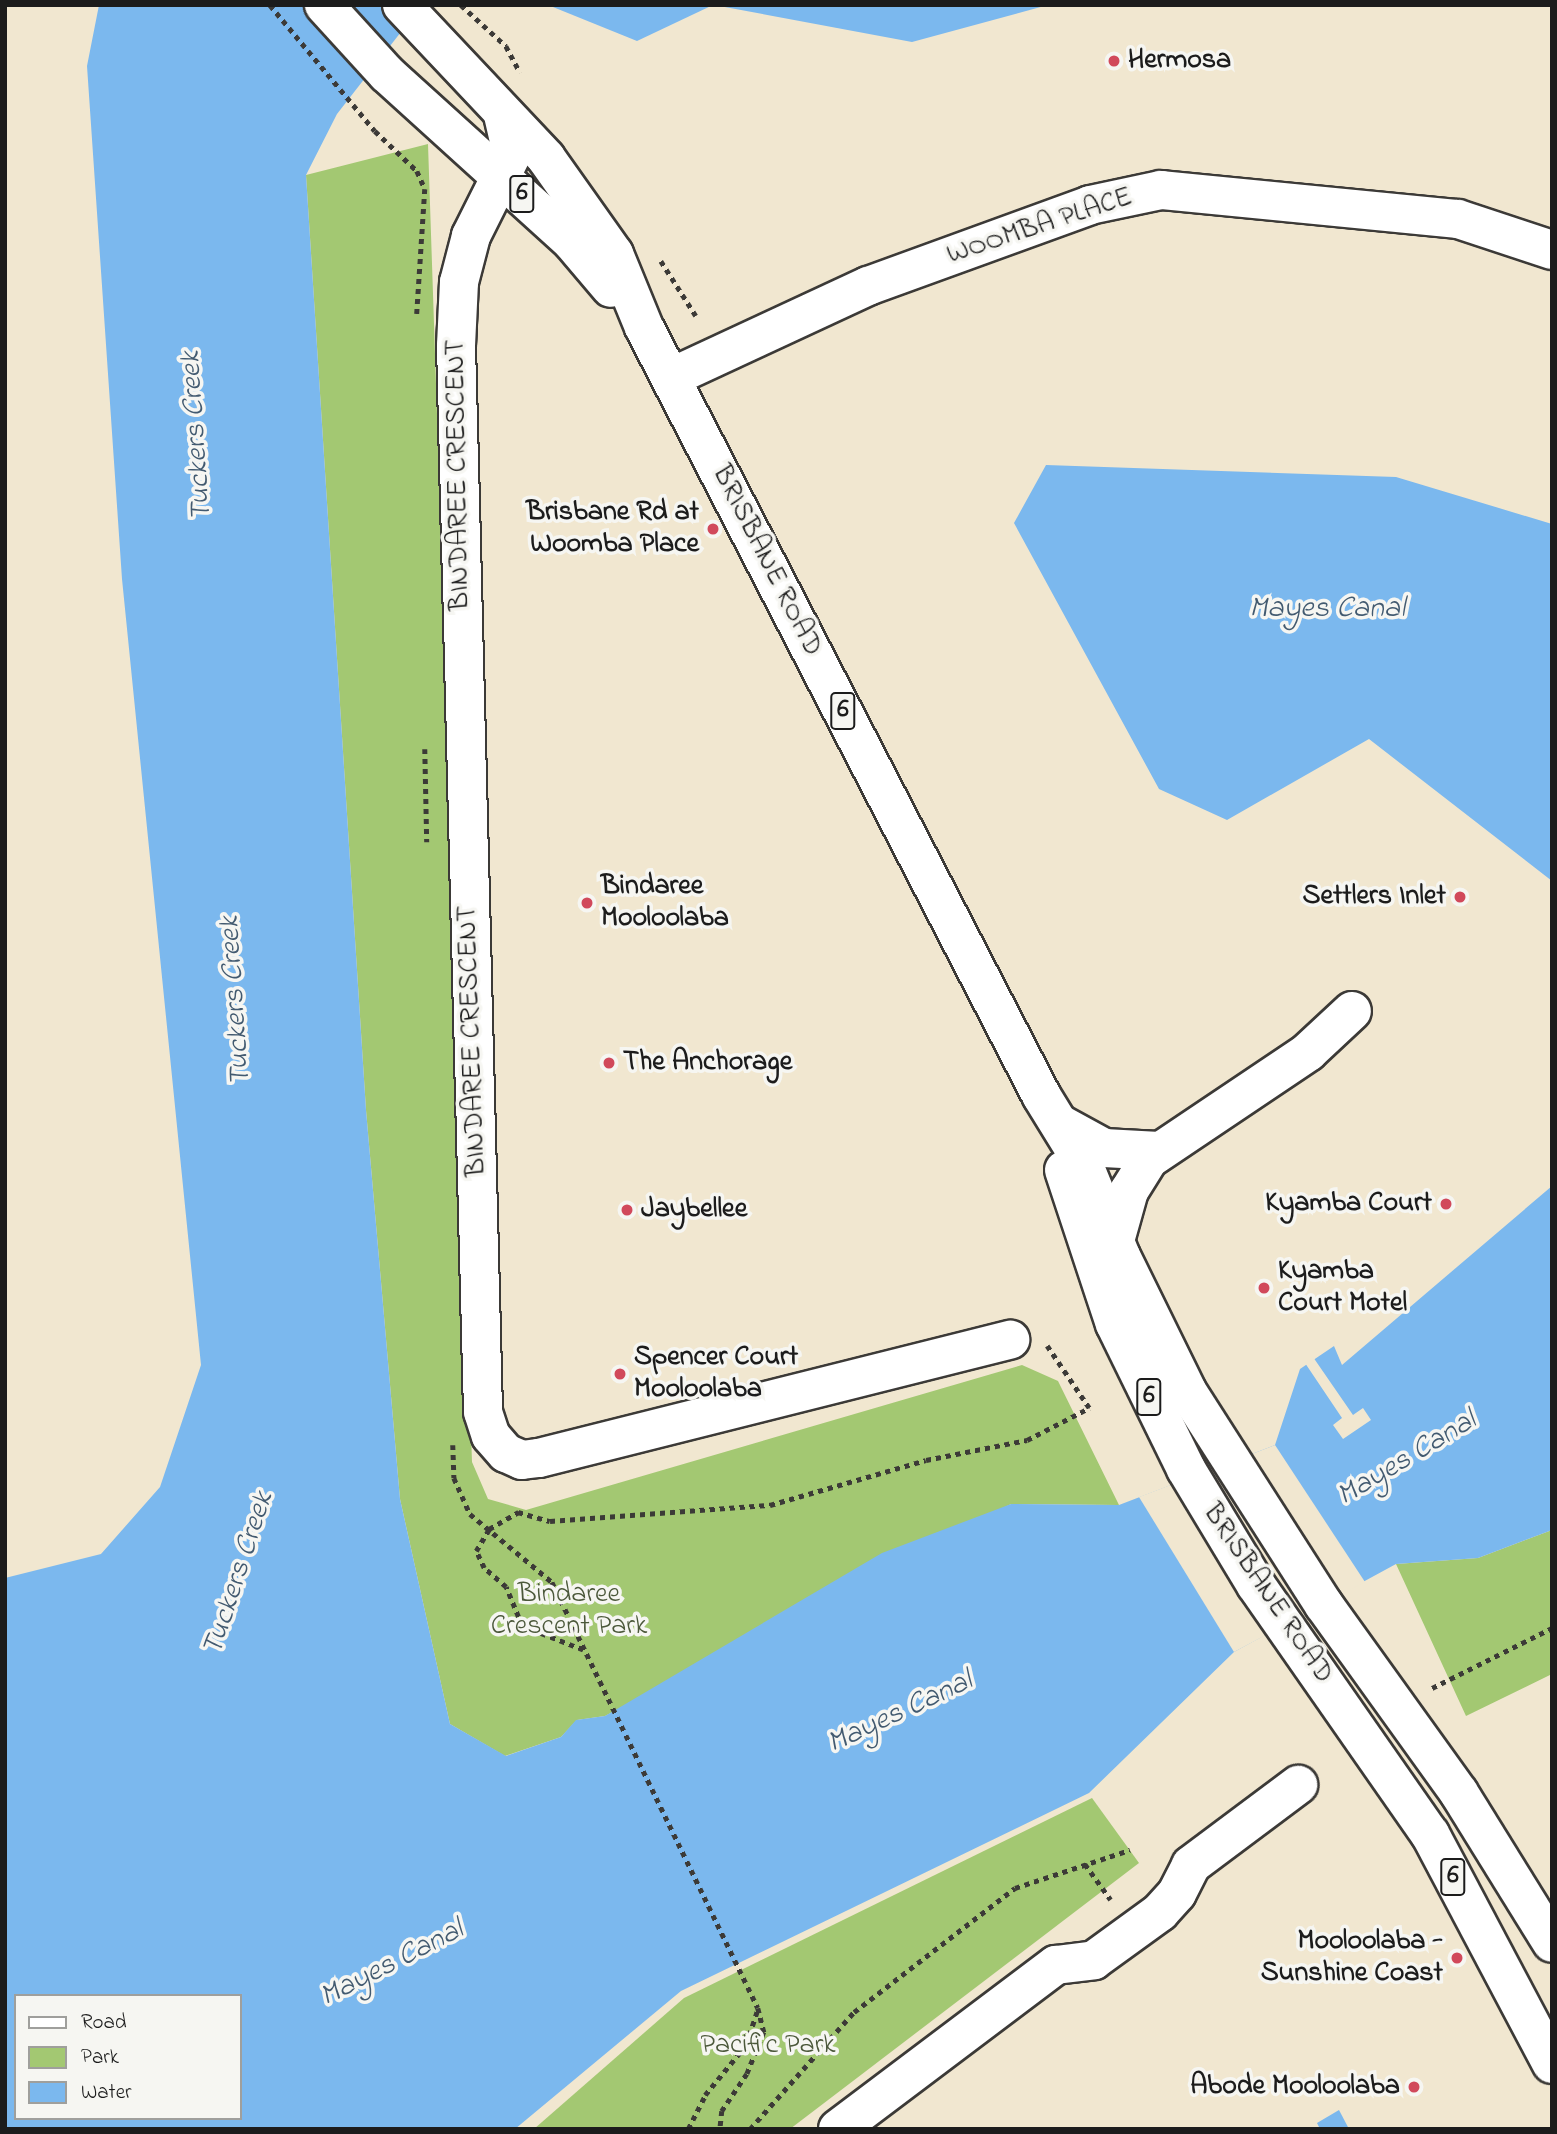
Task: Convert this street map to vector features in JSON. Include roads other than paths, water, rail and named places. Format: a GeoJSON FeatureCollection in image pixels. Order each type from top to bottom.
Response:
{"type":"FeatureCollection","features":[{"type":"Feature","properties":{"kind":"main road","name":"BRISBANE ROAD"},"geometry":{"type":"LineString","coordinates":[[324,5],[387,74],[572,242],[644,327]]}},
{"type":"Feature","properties":{"kind":"main road","name":"BRISBANE ROAD"},"geometry":{"type":"LineString","coordinates":[[411,15],[503,115],[547,158],[614,254],[644,327],[1050,1109],[1084,1165],[1115,1241],[1187,1391],[1222,1451],[1324,1605],[1459,1793],[1552,1943]]}},
{"type":"Feature","properties":{"kind":"main road","name":"BINDAREE CRESCENT"},"geometry":{"type":"LineString","coordinates":[[503,115],[512,154],[471,236],[459,282],[456,345],[483,1412],[491,1436],[506,1453],[522,1460],[539,1458],[1027,1342]]}},
{"type":"Feature","properties":{"kind":"main road","name":"WOOMBA PLACE"},"geometry":{"type":"LineString","coordinates":[[672,377],[868,286],[1090,205],[1161,190],[1458,219],[1552,250]]}},
{"type":"Feature","properties":{"kind":"main road"},"geometry":{"type":"LineString","coordinates":[[1115,1241],[1129,1191],[1159,1151],[1308,1052],[1352,1011]]}},
{"type":"Feature","properties":{"kind":"main road","name":"BRISBANE ROAD"},"geometry":{"type":"LineString","coordinates":[[1050,1109],[1097,1279],[1186,1469],[1284,1626],[1430,1834],[1552,2064]]}},
{"type":"Feature","properties":{"kind":"main road"},"geometry":{"type":"LineString","coordinates":[[1050,1109],[1104,1148],[1159,1151]]}},
{"type":"Feature","properties":{"kind":"main road"},"geometry":{"type":"LineString","coordinates":[[838,2129],[1056,1965],[1077,1965],[1102,1955],[1166,1907],[1191,1866],[1298,1785]]}},
{"type":"Feature","properties":{"kind":"water"},"geometry":{"type":"Polygon","coordinates":[[[99,5],[422,5],[337,114],[306,175],[366,1110],[400,1499],[450,1724],[506,1756],[561,1737],[576,1720],[605,1716],[882,1553],[1011,1504],[1119,1505],[1275,1445],[1300,1369],[1334,1346],[1342,1365],[1552,1186],[1552,1530],[1478,1558],[1396,1564],[1234,1652],[1089,1793],[681,1991],[515,2129],[5,2129],[5,1578],[101,1554],[160,1487],[201,1365],[122,579],[87,66],[99,5]]]}},
{"type":"Feature","properties":{"kind":"water"},"geometry":{"type":"Polygon","coordinates":[[[548,5],[713,5],[637,41],[548,5]]]}},
{"type":"Feature","properties":{"kind":"water"},"geometry":{"type":"Polygon","coordinates":[[[714,5],[1048,5],[912,42],[714,5]]]}},
{"type":"Feature","properties":{"kind":"water","name":"Mayes Canal"},"geometry":{"type":"Polygon","coordinates":[[[1046,465],[1396,477],[1552,524],[1552,881],[1369,739],[1227,820],[1159,789],[1014,523],[1046,465]]]}},
{"type":"Feature","properties":{"kind":"water"},"geometry":{"type":"Polygon","coordinates":[[[1339,2110],[1349,2129],[1320,2129],[1317,2123],[1339,2110]]]}},
{"type":"Feature","properties":{"kind":"place","name":"Hermosa"},"geometry":{"type":"Point","coordinates":[1114,61]}},
{"type":"Feature","properties":{"kind":"place","name":"Brisbane Rd at Woomba Place"},"geometry":{"type":"Point","coordinates":[713,529]}},
{"type":"Feature","properties":{"kind":"place","name":"Settlers Inlet"},"geometry":{"type":"Point","coordinates":[1460,897]}},
{"type":"Feature","properties":{"kind":"place","name":"Bindaree Mooloolaba"},"geometry":{"type":"Point","coordinates":[587,903]}},
{"type":"Feature","properties":{"kind":"place","name":"The Anchorage"},"geometry":{"type":"Point","coordinates":[609,1063]}},
{"type":"Feature","properties":{"kind":"place","name":"Kyamba Court"},"geometry":{"type":"Point","coordinates":[1446,1204]}},
{"type":"Feature","properties":{"kind":"place","name":"Jaybellee"},"geometry":{"type":"Point","coordinates":[627,1210]}},
{"type":"Feature","properties":{"kind":"place","name":"Kyamba Court Motel"},"geometry":{"type":"Point","coordinates":[1264,1288]}},
{"type":"Feature","properties":{"kind":"place","name":"Spencer Court Mooloolaba"},"geometry":{"type":"Point","coordinates":[620,1374]}},
{"type":"Feature","properties":{"kind":"place","name":"Mooloolaba - Sunshine Coast"},"geometry":{"type":"Point","coordinates":[1457,1958]}},
{"type":"Feature","properties":{"kind":"place","name":"Abode Mooloolaba"},"geometry":{"type":"Point","coordinates":[1414,2087]}},
{"type":"Feature","properties":{"kind":"water label","name":"Tuckers Creek"},"geometry":{"type":"Point","coordinates":[197,436]}},
{"type":"Feature","properties":{"kind":"water label","name":"Tuckers Creek"},"geometry":{"type":"Point","coordinates":[236,1001]}},
{"type":"Feature","properties":{"kind":"water label","name":"Tuckers Creek"},"geometry":{"type":"Point","coordinates":[239,1574]}},
{"type":"Feature","properties":{"kind":"park label","name":"Bindaree Crescent Park"},"geometry":{"type":"Point","coordinates":[569,1611]}},
{"type":"Feature","properties":{"kind":"park label","name":"Pacific Park"},"geometry":{"type":"Point","coordinates":[768,2046]}}]}
